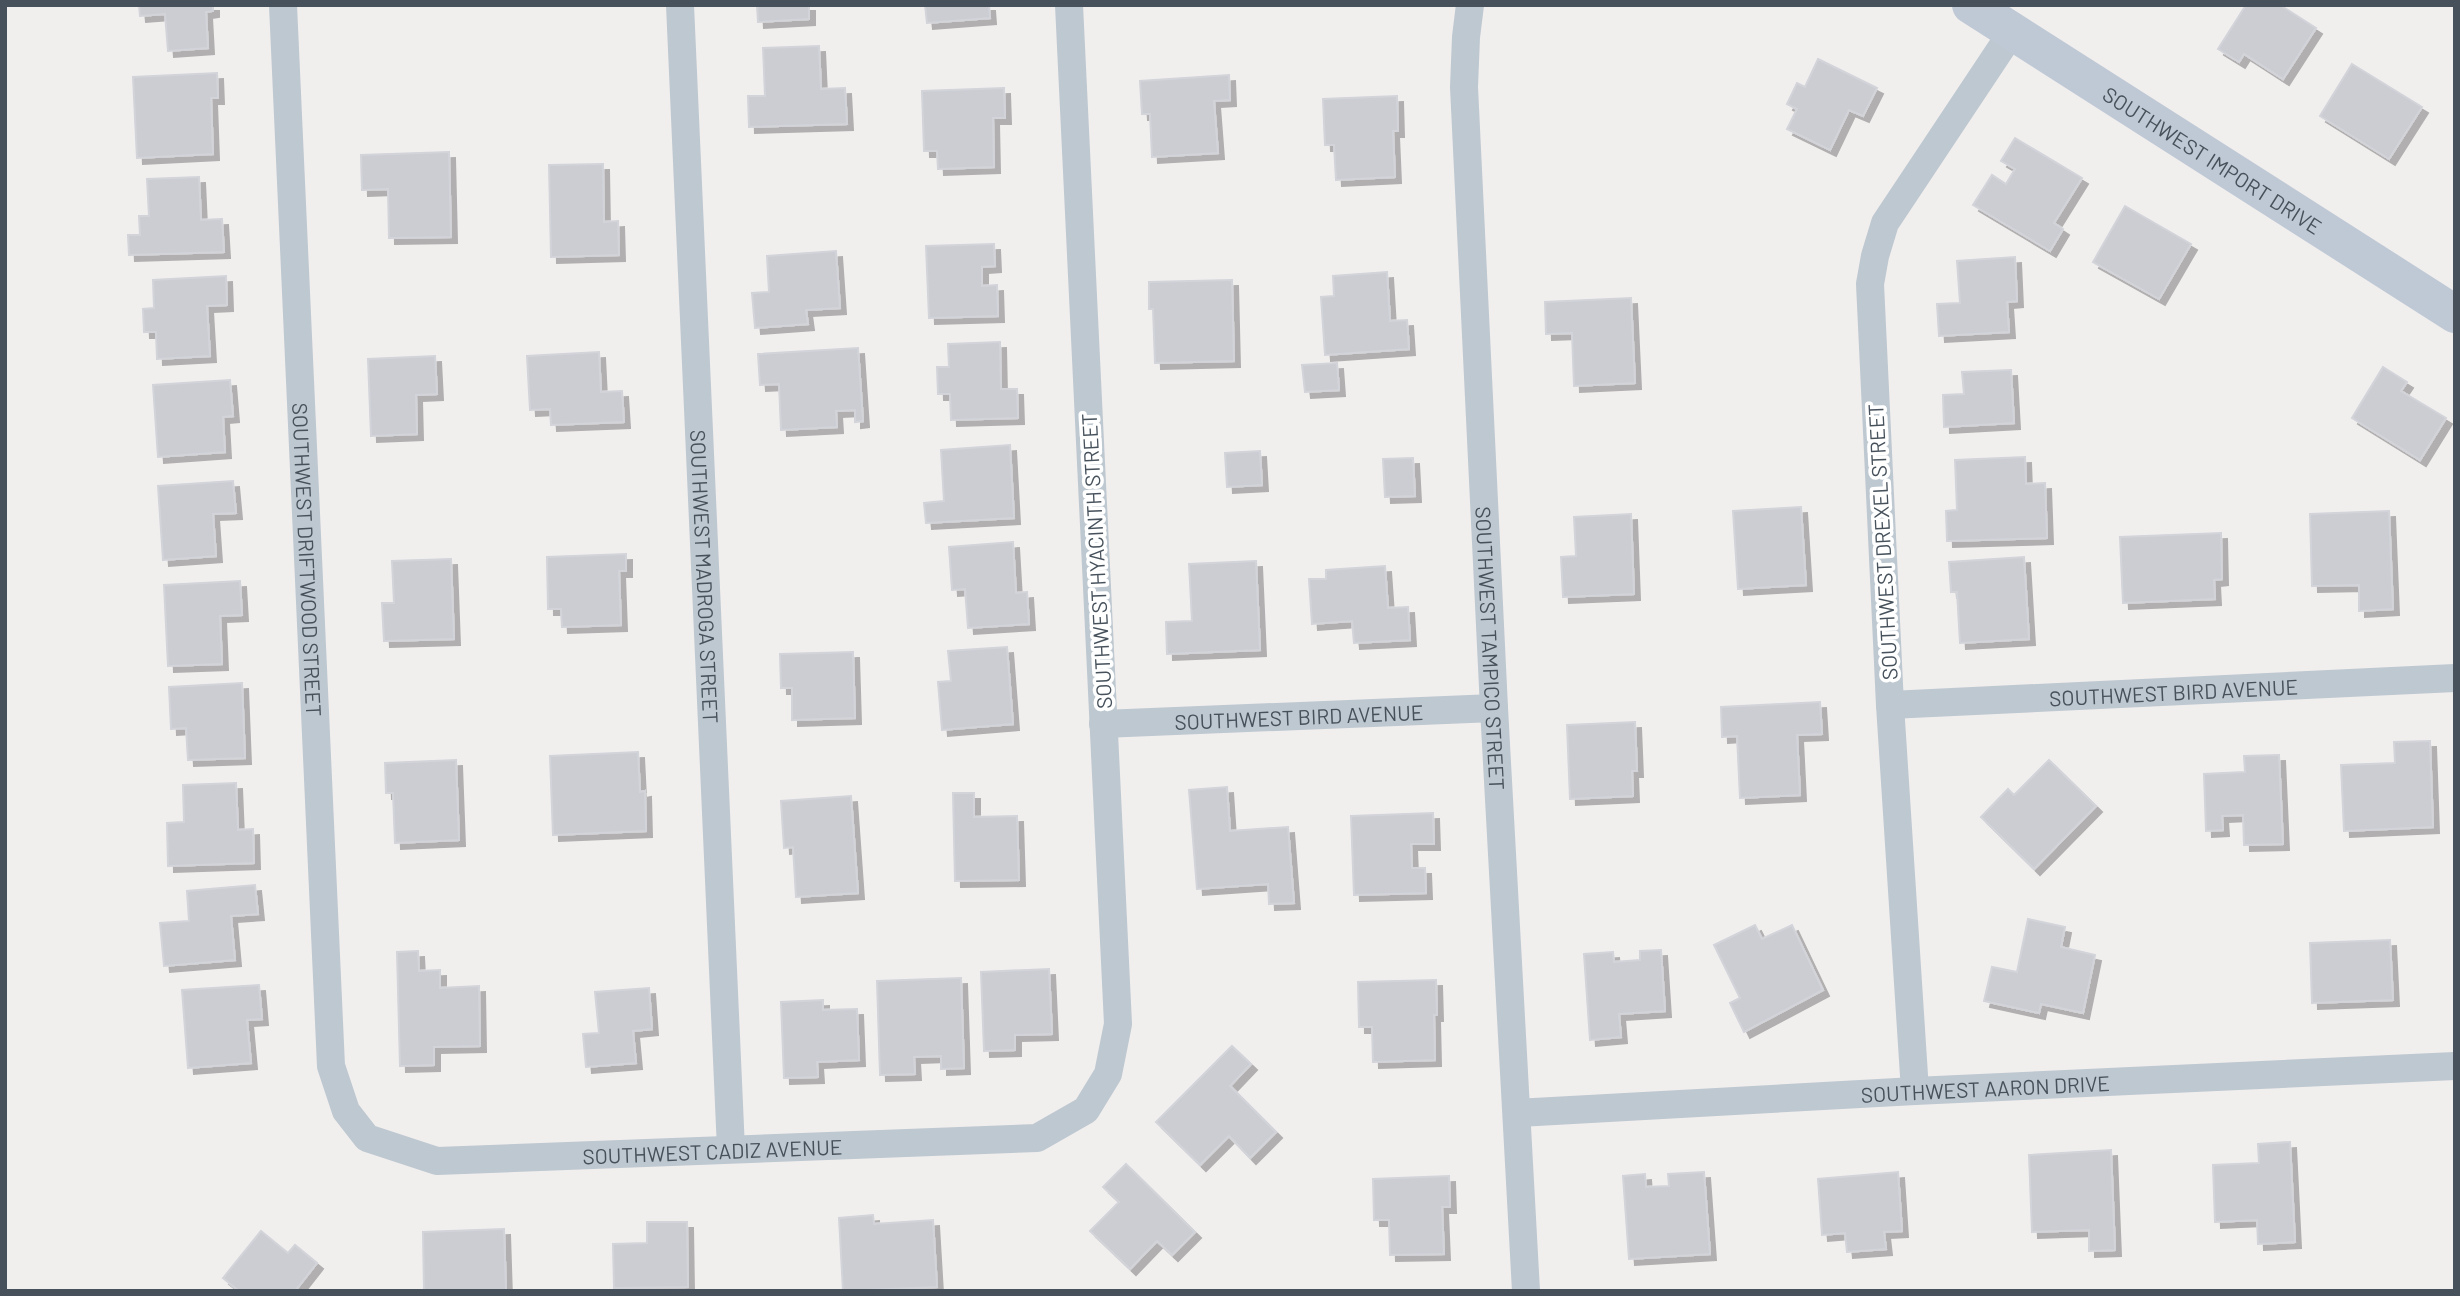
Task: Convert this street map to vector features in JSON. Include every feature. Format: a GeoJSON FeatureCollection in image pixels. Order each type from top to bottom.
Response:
{"type":"FeatureCollection","features":[{"type":"Feature","properties":{"kind":"street","name":"SOUTHWEST DRIFTWOOD STREET"},"geometry":{"type":"LineString","coordinates":[[283,5],[331,1066],[346,1111]]}},
{"type":"Feature","properties":{"kind":"street","name":"SOUTHWEST MADROGA STREET"},"geometry":{"type":"LineString","coordinates":[[680,5],[731,1149]]}},
{"type":"Feature","properties":{"kind":"street","name":"SOUTHWEST HYACINTH STREET"},"geometry":{"type":"LineString","coordinates":[[1069,5],[1118,1024],[1108,1074],[1086,1110]]}},
{"type":"Feature","properties":{"kind":"street","name":"SOUTHWEST TAMPICO STREET"},"geometry":{"type":"LineString","coordinates":[[1470,5],[1465,87],[1494,708],[1526,1291]]}},
{"type":"Feature","properties":{"kind":"street","name":"SOUTHWEST IMPORT DRIVE"},"geometry":{"type":"LineString","coordinates":[[1971,5],[2455,314]]}},
{"type":"Feature","properties":{"kind":"street","name":"SOUTHWEST DREXEL STREET"},"geometry":{"type":"LineString","coordinates":[[1915,1091],[1890,705],[1870,284],[1885,223],[2012,32]]}},
{"type":"Feature","properties":{"kind":"street","name":"SOUTHWEST BIRD AVENUE"},"geometry":{"type":"LineString","coordinates":[[1890,705],[2455,678]]}},
{"type":"Feature","properties":{"kind":"street","name":"SOUTHWEST BIRD AVENUE"},"geometry":{"type":"LineString","coordinates":[[1103,724],[1494,708]]}},
{"type":"Feature","properties":{"kind":"street","name":"SOUTHWEST AARON DRIVE"},"geometry":{"type":"LineString","coordinates":[[1517,1113],[2455,1066]]}},
{"type":"Feature","properties":{"kind":"street","name":"SOUTHWEST CADIZ AVENUE"},"geometry":{"type":"LineString","coordinates":[[346,1111],[367,1138],[437,1161],[1037,1138],[1086,1110]]}},
{"type":"Feature","properties":{"kind":"building"},"geometry":{"type":"Polygon","coordinates":[[[139,5],[213,5],[213,11],[206,12],[208,48],[168,51],[165,14],[140,16],[139,5]]]}},
{"type":"Feature","properties":{"kind":"building"},"geometry":{"type":"Polygon","coordinates":[[[757,5],[809,5],[809,19],[758,22],[757,5]]]}},
{"type":"Feature","properties":{"kind":"building"},"geometry":{"type":"Polygon","coordinates":[[[925,5],[989,5],[990,18],[927,23],[925,5]]]}},
{"type":"Feature","properties":{"kind":"building"},"geometry":{"type":"Polygon","coordinates":[[[2246,5],[2280,5],[2316,28],[2283,79],[2244,54],[2239,62],[2218,49],[2246,5]]]}},
{"type":"Feature","properties":{"kind":"building"},"geometry":{"type":"Polygon","coordinates":[[[819,46],[821,89],[845,88],[847,124],[749,127],[748,96],[765,96],[763,48],[819,46]]]}},
{"type":"Feature","properties":{"kind":"building"},"geometry":{"type":"Polygon","coordinates":[[[1818,59],[1877,88],[1863,116],[1849,110],[1830,150],[1787,129],[1797,109],[1787,104],[1797,83],[1805,87],[1818,59]]]}},
{"type":"Feature","properties":{"kind":"building"},"geometry":{"type":"Polygon","coordinates":[[[2352,64],[2422,107],[2389,159],[2320,116],[2352,64]]]}},
{"type":"Feature","properties":{"kind":"building"},"geometry":{"type":"Polygon","coordinates":[[[217,73],[218,98],[211,98],[213,154],[137,158],[133,77],[217,73]]]}},
{"type":"Feature","properties":{"kind":"building"},"geometry":{"type":"Polygon","coordinates":[[[1229,75],[1230,100],[1214,101],[1218,153],[1152,157],[1150,114],[1142,114],[1140,81],[1229,75]]]}},
{"type":"Feature","properties":{"kind":"building"},"geometry":{"type":"Polygon","coordinates":[[[1004,88],[1005,118],[993,118],[994,167],[938,169],[937,151],[924,151],[922,91],[1004,88]]]}},
{"type":"Feature","properties":{"kind":"building"},"geometry":{"type":"Polygon","coordinates":[[[1397,96],[1398,131],[1393,131],[1395,177],[1336,180],[1334,145],[1325,145],[1323,99],[1397,96]]]}},
{"type":"Feature","properties":{"kind":"building"},"geometry":{"type":"Polygon","coordinates":[[[2015,138],[2082,178],[2054,223],[2063,229],[2050,251],[1973,205],[1992,175],[2006,184],[2015,169],[2001,161],[2015,138]]]}},
{"type":"Feature","properties":{"kind":"building"},"geometry":{"type":"Polygon","coordinates":[[[449,152],[451,237],[389,238],[388,189],[362,190],[361,155],[449,152]]]}},
{"type":"Feature","properties":{"kind":"building"},"geometry":{"type":"Polygon","coordinates":[[[603,164],[604,222],[618,221],[619,255],[551,257],[549,165],[603,164]]]}},
{"type":"Feature","properties":{"kind":"building"},"geometry":{"type":"Polygon","coordinates":[[[199,177],[201,220],[222,219],[224,252],[129,255],[128,235],[140,235],[139,216],[149,216],[147,179],[199,177]]]}},
{"type":"Feature","properties":{"kind":"building"},"geometry":{"type":"Polygon","coordinates":[[[2125,206],[2191,244],[2159,299],[2093,262],[2125,206]]]}},
{"type":"Feature","properties":{"kind":"building"},"geometry":{"type":"Polygon","coordinates":[[[994,244],[995,266],[982,267],[982,286],[997,285],[998,316],[929,318],[926,246],[994,244]]]}},
{"type":"Feature","properties":{"kind":"building"},"geometry":{"type":"Polygon","coordinates":[[[836,251],[840,308],[806,310],[808,324],[755,328],[752,293],[769,292],[767,256],[836,251]]]}},
{"type":"Feature","properties":{"kind":"building"},"geometry":{"type":"Polygon","coordinates":[[[2015,257],[2017,301],[2007,302],[2009,332],[1939,336],[1937,304],[1960,303],[1957,261],[2015,257]]]}},
{"type":"Feature","properties":{"kind":"building"},"geometry":{"type":"Polygon","coordinates":[[[1387,272],[1390,321],[1407,320],[1409,349],[1325,355],[1321,297],[1334,296],[1333,276],[1387,272]]]}},
{"type":"Feature","properties":{"kind":"building"},"geometry":{"type":"Polygon","coordinates":[[[226,276],[227,305],[207,306],[210,356],[157,359],[156,332],[144,332],[143,309],[154,308],[153,280],[226,276]]]}},
{"type":"Feature","properties":{"kind":"building"},"geometry":{"type":"Polygon","coordinates":[[[1232,280],[1234,361],[1155,363],[1149,282],[1232,280]]]}},
{"type":"Feature","properties":{"kind":"building"},"geometry":{"type":"Polygon","coordinates":[[[1631,298],[1635,383],[1574,386],[1572,333],[1546,334],[1545,302],[1631,298]]]}},
{"type":"Feature","properties":{"kind":"building"},"geometry":{"type":"Polygon","coordinates":[[[1000,342],[1001,389],[1017,389],[1018,418],[951,420],[950,394],[938,394],[937,367],[949,367],[948,344],[1000,342]]]}},
{"type":"Feature","properties":{"kind":"building"},"geometry":{"type":"Polygon","coordinates":[[[858,348],[863,421],[855,422],[855,410],[836,411],[837,427],[781,430],[779,384],[760,385],[758,354],[858,348]]]}},
{"type":"Feature","properties":{"kind":"building"},"geometry":{"type":"Polygon","coordinates":[[[599,352],[601,392],[622,391],[624,422],[551,425],[550,409],[530,410],[527,356],[599,352]]]}},
{"type":"Feature","properties":{"kind":"building"},"geometry":{"type":"Polygon","coordinates":[[[435,356],[437,394],[416,395],[417,434],[371,436],[368,359],[435,356]]]}},
{"type":"Feature","properties":{"kind":"building"},"geometry":{"type":"Polygon","coordinates":[[[1337,363],[1339,390],[1305,392],[1302,365],[1337,363]]]}},
{"type":"Feature","properties":{"kind":"building"},"geometry":{"type":"Polygon","coordinates":[[[2383,367],[2407,382],[2401,391],[2446,418],[2420,460],[2352,418],[2383,367]]]}},
{"type":"Feature","properties":{"kind":"building"},"geometry":{"type":"Polygon","coordinates":[[[2011,370],[2014,423],[1944,427],[1943,395],[1964,394],[1962,372],[2011,370]]]}},
{"type":"Feature","properties":{"kind":"building"},"geometry":{"type":"Polygon","coordinates":[[[230,380],[233,416],[223,417],[225,452],[158,457],[153,385],[230,380]]]}},
{"type":"Feature","properties":{"kind":"building"},"geometry":{"type":"Polygon","coordinates":[[[1010,445],[1014,518],[926,523],[924,503],[944,501],[941,450],[1010,445]]]}},
{"type":"Feature","properties":{"kind":"building"},"geometry":{"type":"Polygon","coordinates":[[[1260,451],[1262,485],[1227,487],[1225,453],[1260,451]]]}},
{"type":"Feature","properties":{"kind":"building"},"geometry":{"type":"Polygon","coordinates":[[[2025,457],[2026,484],[2045,483],[2047,538],[1947,541],[1946,511],[1957,510],[1955,460],[2025,457]]]}},
{"type":"Feature","properties":{"kind":"building"},"geometry":{"type":"Polygon","coordinates":[[[1413,458],[1415,496],[1385,497],[1383,459],[1413,458]]]}},
{"type":"Feature","properties":{"kind":"building"},"geometry":{"type":"Polygon","coordinates":[[[233,481],[236,513],[213,514],[216,556],[163,560],[158,486],[233,481]]]}},
{"type":"Feature","properties":{"kind":"building"},"geometry":{"type":"Polygon","coordinates":[[[1801,507],[1806,585],[1738,589],[1733,511],[1801,507]]]}},
{"type":"Feature","properties":{"kind":"building"},"geometry":{"type":"Polygon","coordinates":[[[2389,511],[2393,609],[2359,611],[2359,585],[2312,586],[2310,514],[2389,511]]]}},
{"type":"Feature","properties":{"kind":"building"},"geometry":{"type":"Polygon","coordinates":[[[1631,514],[1634,594],[1563,597],[1561,557],[1576,556],[1574,517],[1631,514]]]}},
{"type":"Feature","properties":{"kind":"building"},"geometry":{"type":"Polygon","coordinates":[[[2221,533],[2222,579],[2214,580],[2215,599],[2123,603],[2120,537],[2221,533]]]}},
{"type":"Feature","properties":{"kind":"building"},"geometry":{"type":"Polygon","coordinates":[[[1013,542],[1016,593],[1027,592],[1029,624],[968,628],[965,589],[952,590],[949,547],[1013,542]]]}},
{"type":"Feature","properties":{"kind":"building"},"geometry":{"type":"Polygon","coordinates":[[[626,554],[626,571],[619,571],[621,625],[562,627],[561,609],[548,609],[547,557],[626,554]]]}},
{"type":"Feature","properties":{"kind":"building"},"geometry":{"type":"Polygon","coordinates":[[[2024,557],[2029,639],[1960,643],[1957,592],[1951,592],[1949,562],[2024,557]]]}},
{"type":"Feature","properties":{"kind":"building"},"geometry":{"type":"Polygon","coordinates":[[[451,559],[454,639],[384,641],[382,603],[394,603],[392,561],[451,559]]]}},
{"type":"Feature","properties":{"kind":"building"},"geometry":{"type":"Polygon","coordinates":[[[1256,561],[1260,650],[1167,654],[1166,622],[1192,621],[1189,564],[1256,561]]]}},
{"type":"Feature","properties":{"kind":"building"},"geometry":{"type":"Polygon","coordinates":[[[1385,566],[1388,608],[1408,607],[1410,640],[1354,643],[1352,621],[1312,624],[1309,579],[1326,579],[1326,570],[1385,566]]]}},
{"type":"Feature","properties":{"kind":"building"},"geometry":{"type":"Polygon","coordinates":[[[240,581],[242,615],[220,616],[222,664],[168,666],[164,585],[240,581]]]}},
{"type":"Feature","properties":{"kind":"building"},"geometry":{"type":"Polygon","coordinates":[[[1007,647],[1013,724],[942,730],[938,682],[951,681],[948,651],[1007,647]]]}},
{"type":"Feature","properties":{"kind":"building"},"geometry":{"type":"Polygon","coordinates":[[[853,652],[855,718],[792,720],[792,688],[781,688],[780,654],[853,652]]]}},
{"type":"Feature","properties":{"kind":"building"},"geometry":{"type":"Polygon","coordinates":[[[242,683],[245,758],[188,760],[186,728],[171,729],[169,687],[242,683]]]}},
{"type":"Feature","properties":{"kind":"building"},"geometry":{"type":"Polygon","coordinates":[[[1820,702],[1822,734],[1797,735],[1800,795],[1740,798],[1737,736],[1722,737],[1721,707],[1820,702]]]}},
{"type":"Feature","properties":{"kind":"building"},"geometry":{"type":"Polygon","coordinates":[[[1635,722],[1637,771],[1632,771],[1633,796],[1570,799],[1567,725],[1635,722]]]}},
{"type":"Feature","properties":{"kind":"building"},"geometry":{"type":"Polygon","coordinates":[[[2430,741],[2433,827],[2344,831],[2341,765],[2395,763],[2394,742],[2430,741]]]}},
{"type":"Feature","properties":{"kind":"building"},"geometry":{"type":"Polygon","coordinates":[[[638,752],[640,792],[645,791],[646,831],[553,835],[550,756],[638,752]]]}},
{"type":"Feature","properties":{"kind":"building"},"geometry":{"type":"Polygon","coordinates":[[[2279,755],[2283,844],[2244,845],[2243,815],[2222,816],[2223,830],[2206,831],[2204,774],[2245,772],[2244,756],[2279,755]]]}},
{"type":"Feature","properties":{"kind":"building"},"geometry":{"type":"Polygon","coordinates":[[[456,760],[459,840],[395,843],[393,793],[386,793],[385,763],[456,760]]]}},
{"type":"Feature","properties":{"kind":"building"},"geometry":{"type":"Polygon","coordinates":[[[2049,760],[2096,806],[2034,869],[1981,817],[2008,789],[2014,795],[2049,760]]]}},
{"type":"Feature","properties":{"kind":"building"},"geometry":{"type":"Polygon","coordinates":[[[236,783],[238,830],[253,829],[254,863],[168,866],[167,823],[184,822],[183,785],[236,783]]]}},
{"type":"Feature","properties":{"kind":"building"},"geometry":{"type":"Polygon","coordinates":[[[1227,787],[1230,831],[1288,827],[1294,903],[1269,904],[1268,884],[1197,889],[1189,790],[1227,787]]]}},
{"type":"Feature","properties":{"kind":"building"},"geometry":{"type":"Polygon","coordinates":[[[953,793],[974,793],[974,817],[1017,816],[1019,880],[955,881],[953,793]]]}},
{"type":"Feature","properties":{"kind":"building"},"geometry":{"type":"Polygon","coordinates":[[[851,796],[858,893],[796,897],[793,847],[784,848],[781,801],[851,796]]]}},
{"type":"Feature","properties":{"kind":"building"},"geometry":{"type":"Polygon","coordinates":[[[1433,813],[1434,844],[1411,844],[1412,868],[1425,868],[1426,893],[1354,895],[1351,816],[1433,813]]]}},
{"type":"Feature","properties":{"kind":"building"},"geometry":{"type":"Polygon","coordinates":[[[255,885],[258,914],[231,916],[235,960],[164,966],[160,923],[189,921],[187,891],[255,885]]]}},
{"type":"Feature","properties":{"kind":"building"},"geometry":{"type":"Polygon","coordinates":[[[2028,919],[2065,927],[2061,947],[2095,955],[2083,1013],[2041,1004],[2039,1013],[1984,1001],[1992,967],[2017,972],[2028,919]]]}},
{"type":"Feature","properties":{"kind":"building"},"geometry":{"type":"Polygon","coordinates":[[[1755,925],[1762,939],[1792,925],[1823,990],[1744,1032],[1730,1003],[1740,998],[1714,945],[1755,925]]]}},
{"type":"Feature","properties":{"kind":"building"},"geometry":{"type":"Polygon","coordinates":[[[2390,940],[2393,1000],[2312,1003],[2310,943],[2390,940]]]}},
{"type":"Feature","properties":{"kind":"building"},"geometry":{"type":"Polygon","coordinates":[[[1661,950],[1665,1011],[1619,1014],[1621,1037],[1590,1040],[1584,954],[1613,952],[1614,962],[1640,960],[1640,951],[1661,950]]]}},
{"type":"Feature","properties":{"kind":"building"},"geometry":{"type":"Polygon","coordinates":[[[418,951],[419,971],[440,970],[440,988],[479,986],[480,1046],[434,1047],[434,1065],[400,1066],[397,952],[418,951]]]}},
{"type":"Feature","properties":{"kind":"building"},"geometry":{"type":"Polygon","coordinates":[[[1049,969],[1052,1034],[1015,1035],[1015,1050],[984,1051],[981,972],[1049,969]]]}},
{"type":"Feature","properties":{"kind":"building"},"geometry":{"type":"Polygon","coordinates":[[[961,978],[964,1068],[941,1069],[941,1056],[914,1057],[915,1074],[880,1075],[877,981],[961,978]]]}},
{"type":"Feature","properties":{"kind":"building"},"geometry":{"type":"Polygon","coordinates":[[[1436,980],[1435,1060],[1373,1062],[1372,1027],[1359,1027],[1358,982],[1436,980]]]}},
{"type":"Feature","properties":{"kind":"building"},"geometry":{"type":"Polygon","coordinates":[[[259,985],[262,1019],[247,1020],[251,1063],[188,1068],[182,990],[259,985]]]}},
{"type":"Feature","properties":{"kind":"building"},"geometry":{"type":"Polygon","coordinates":[[[649,988],[652,1029],[633,1031],[636,1063],[586,1067],[583,1034],[599,1033],[595,992],[649,988]]]}},
{"type":"Feature","properties":{"kind":"building"},"geometry":{"type":"Polygon","coordinates":[[[823,1000],[823,1010],[857,1009],[859,1060],[817,1062],[818,1077],[784,1078],[781,1002],[823,1000]]]}},
{"type":"Feature","properties":{"kind":"building"},"geometry":{"type":"Polygon","coordinates":[[[1232,1046],[1251,1064],[1230,1086],[1276,1132],[1250,1158],[1229,1136],[1200,1165],[1156,1122],[1232,1046]]]}},
{"type":"Feature","properties":{"kind":"building"},"geometry":{"type":"Polygon","coordinates":[[[2290,1142],[2295,1242],[2258,1244],[2257,1220],[2215,1222],[2213,1165],[2259,1163],[2258,1144],[2290,1142]]]}},
{"type":"Feature","properties":{"kind":"building"},"geometry":{"type":"Polygon","coordinates":[[[2111,1150],[2115,1250],[2089,1251],[2089,1230],[2032,1232],[2029,1155],[2111,1150]]]}},
{"type":"Feature","properties":{"kind":"building"},"geometry":{"type":"Polygon","coordinates":[[[1126,1164],[1195,1232],[1172,1255],[1157,1241],[1130,1269],[1090,1231],[1119,1202],[1103,1187],[1126,1164]]]}},
{"type":"Feature","properties":{"kind":"building"},"geometry":{"type":"Polygon","coordinates":[[[1704,1172],[1710,1254],[1629,1259],[1623,1176],[1645,1174],[1646,1187],[1669,1186],[1668,1174],[1704,1172]]]}},
{"type":"Feature","properties":{"kind":"building"},"geometry":{"type":"Polygon","coordinates":[[[1898,1172],[1902,1231],[1884,1232],[1886,1249],[1847,1252],[1845,1233],[1822,1235],[1818,1179],[1898,1172]]]}},
{"type":"Feature","properties":{"kind":"building"},"geometry":{"type":"Polygon","coordinates":[[[1449,1176],[1450,1207],[1442,1207],[1444,1254],[1390,1255],[1389,1220],[1374,1220],[1373,1179],[1449,1176]]]}},
{"type":"Feature","properties":{"kind":"building"},"geometry":{"type":"Polygon","coordinates":[[[873,1215],[874,1224],[933,1220],[937,1287],[843,1291],[839,1218],[873,1215]]]}},
{"type":"Feature","properties":{"kind":"building"},"geometry":{"type":"Polygon","coordinates":[[[647,1222],[687,1222],[688,1287],[614,1288],[613,1244],[647,1243],[647,1222]]]}},
{"type":"Feature","properties":{"kind":"building"},"geometry":{"type":"Polygon","coordinates":[[[504,1229],[506,1291],[424,1291],[423,1232],[504,1229]]]}},
{"type":"Feature","properties":{"kind":"building"},"geometry":{"type":"Polygon","coordinates":[[[261,1231],[288,1253],[295,1245],[317,1263],[295,1291],[239,1291],[223,1278],[261,1231]]]}}]}
